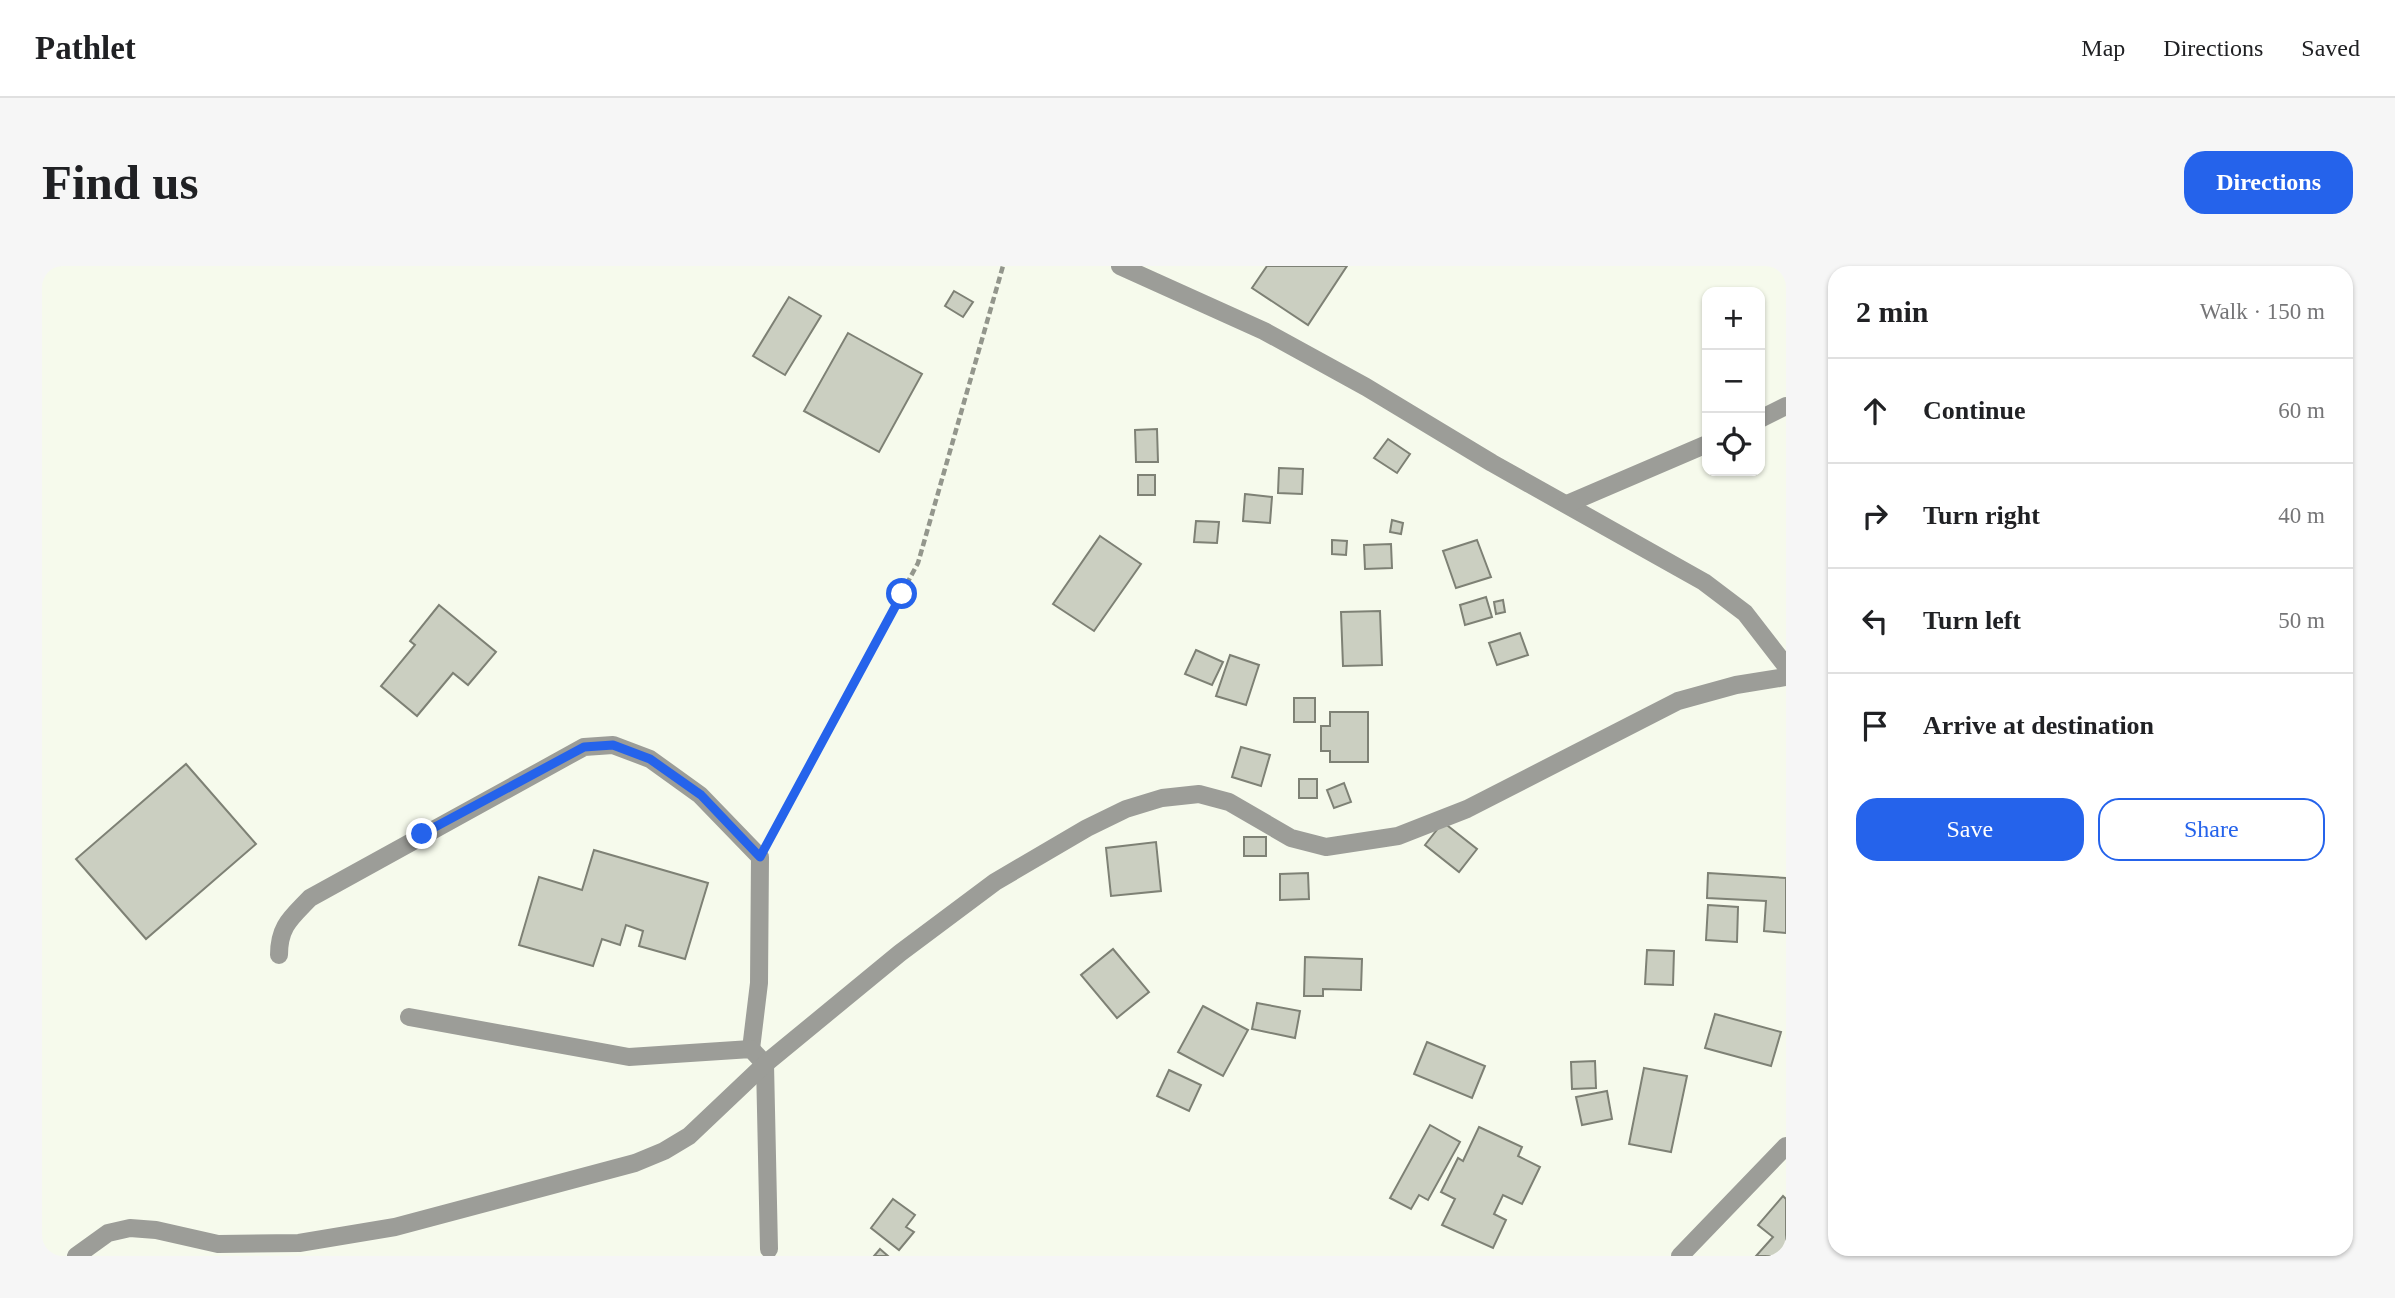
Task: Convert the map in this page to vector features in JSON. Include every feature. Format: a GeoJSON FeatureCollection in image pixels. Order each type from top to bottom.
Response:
{"type":"FeatureCollection","features":[{"type":"Feature","properties":{"kind":"street"},"geometry":{"type":"LineString","coordinates":[[1120,266],[1264,331],[1704,582],[1729,600],[1756,626],[1786,666]]}},
{"type":"Feature","properties":{"kind":"street"},"geometry":{"type":"LineString","coordinates":[[1765,416],[1786,406]]}},
{"type":"Feature","properties":{"kind":"street"},"geometry":{"type":"LineString","coordinates":[[1567,505],[1702,446]]}},
{"type":"Feature","properties":{"kind":"street"},"geometry":{"type":"LineString","coordinates":[[76,1256],[108,1233],[130,1228],[156,1230],[218,1244],[313,1241],[395,1227],[635,1163],[664,1151],[689,1136],[765,1065],[900,953],[995,882],[1087,828],[1126,809],[1162,798],[1199,794],[1229,802],[1291,838],[1326,848],[1398,836],[1467,809],[1678,701],[1736,685],[1786,677]]}},
{"type":"Feature","properties":{"kind":"street"},"geometry":{"type":"LineString","coordinates":[[279,955],[279,938],[284,926],[310,898],[584,747],[613,745],[650,759],[701,795],[760,857],[759,983],[751,1049],[765,1065],[769,1250]]}},
{"type":"Feature","properties":{"kind":"street"},"geometry":{"type":"LineString","coordinates":[[409,1017],[629,1057],[751,1049]]}},
{"type":"Feature","properties":{"kind":"street"},"geometry":{"type":"LineString","coordinates":[[1680,1256],[1786,1146]]}},
{"type":"Feature","properties":{"kind":"path"},"geometry":{"type":"LineString","coordinates":[[760,857],[918,563],[1003,266]]}},
{"type":"Feature","properties":{"kind":"building"},"geometry":{"type":"Polygon","coordinates":[[[1267,266],[1347,266],[1308,325],[1252,288],[1267,266]]]}},
{"type":"Feature","properties":{"kind":"building"},"geometry":{"type":"Polygon","coordinates":[[[954,291],[973,302],[963,317],[945,306],[954,291]]]}},
{"type":"Feature","properties":{"kind":"building"},"geometry":{"type":"Polygon","coordinates":[[[789,297],[821,316],[785,375],[753,356],[789,297]]]}},
{"type":"Feature","properties":{"kind":"building"},"geometry":{"type":"Polygon","coordinates":[[[848,333],[922,374],[879,452],[804,411],[848,333]]]}},
{"type":"Feature","properties":{"kind":"building"},"geometry":{"type":"Polygon","coordinates":[[[1157,429],[1158,462],[1136,462],[1135,430],[1157,429]]]}},
{"type":"Feature","properties":{"kind":"building"},"geometry":{"type":"Polygon","coordinates":[[[1388,439],[1410,454],[1397,473],[1374,458],[1388,439]]]}},
{"type":"Feature","properties":{"kind":"building"},"geometry":{"type":"Polygon","coordinates":[[[1279,468],[1303,469],[1302,494],[1278,493],[1279,468]]]}},
{"type":"Feature","properties":{"kind":"building"},"geometry":{"type":"Polygon","coordinates":[[[1138,475],[1155,475],[1155,495],[1138,495],[1138,475]]]}},
{"type":"Feature","properties":{"kind":"building"},"geometry":{"type":"Polygon","coordinates":[[[1245,494],[1272,497],[1270,523],[1243,521],[1245,494]]]}},
{"type":"Feature","properties":{"kind":"building"},"geometry":{"type":"Polygon","coordinates":[[[1392,520],[1403,523],[1401,534],[1390,532],[1392,520]]]}},
{"type":"Feature","properties":{"kind":"building"},"geometry":{"type":"Polygon","coordinates":[[[1196,521],[1219,522],[1217,543],[1194,542],[1196,521]]]}},
{"type":"Feature","properties":{"kind":"building"},"geometry":{"type":"Polygon","coordinates":[[[1100,536],[1141,564],[1094,631],[1053,604],[1100,536]]]}},
{"type":"Feature","properties":{"kind":"building"},"geometry":{"type":"Polygon","coordinates":[[[1332,540],[1347,541],[1346,555],[1332,554],[1332,540]]]}},
{"type":"Feature","properties":{"kind":"building"},"geometry":{"type":"Polygon","coordinates":[[[1477,540],[1491,577],[1456,588],[1443,551],[1477,540]]]}},
{"type":"Feature","properties":{"kind":"building"},"geometry":{"type":"Polygon","coordinates":[[[1391,544],[1392,568],[1365,569],[1364,545],[1391,544]]]}},
{"type":"Feature","properties":{"kind":"building"},"geometry":{"type":"Polygon","coordinates":[[[1486,597],[1492,617],[1465,625],[1460,605],[1486,597]]]}},
{"type":"Feature","properties":{"kind":"building"},"geometry":{"type":"Polygon","coordinates":[[[1503,600],[1505,612],[1496,614],[1494,602],[1503,600]]]}},
{"type":"Feature","properties":{"kind":"building"},"geometry":{"type":"Polygon","coordinates":[[[439,605],[496,652],[468,685],[453,673],[417,716],[381,686],[415,645],[410,641],[439,605]]]}},
{"type":"Feature","properties":{"kind":"building"},"geometry":{"type":"Polygon","coordinates":[[[1380,611],[1382,665],[1343,666],[1341,612],[1380,611]]]}},
{"type":"Feature","properties":{"kind":"building"},"geometry":{"type":"Polygon","coordinates":[[[1520,633],[1528,655],[1497,665],[1489,643],[1520,633]]]}},
{"type":"Feature","properties":{"kind":"building"},"geometry":{"type":"Polygon","coordinates":[[[1196,650],[1223,662],[1212,685],[1185,674],[1196,650]]]}},
{"type":"Feature","properties":{"kind":"building"},"geometry":{"type":"Polygon","coordinates":[[[1230,655],[1259,665],[1246,705],[1216,696],[1230,655]]]}},
{"type":"Feature","properties":{"kind":"building"},"geometry":{"type":"Polygon","coordinates":[[[1294,698],[1315,698],[1315,722],[1294,722],[1294,698]]]}},
{"type":"Feature","properties":{"kind":"building"},"geometry":{"type":"Polygon","coordinates":[[[1330,712],[1368,712],[1368,762],[1330,762],[1330,751],[1321,751],[1321,726],[1330,726],[1330,712]]]}},
{"type":"Feature","properties":{"kind":"building"},"geometry":{"type":"Polygon","coordinates":[[[1241,747],[1270,755],[1261,786],[1232,777],[1241,747]]]}},
{"type":"Feature","properties":{"kind":"building"},"geometry":{"type":"Polygon","coordinates":[[[186,764],[256,844],[146,939],[76,859],[186,764]]]}},
{"type":"Feature","properties":{"kind":"building"},"geometry":{"type":"Polygon","coordinates":[[[1299,779],[1317,779],[1317,798],[1299,798],[1299,779]]]}},
{"type":"Feature","properties":{"kind":"building"},"geometry":{"type":"Polygon","coordinates":[[[1344,783],[1351,802],[1334,808],[1327,790],[1344,783]]]}},
{"type":"Feature","properties":{"kind":"building"},"geometry":{"type":"Polygon","coordinates":[[[1443,822],[1477,849],[1459,872],[1425,845],[1443,822]]]}},
{"type":"Feature","properties":{"kind":"building"},"geometry":{"type":"Polygon","coordinates":[[[1244,837],[1266,837],[1266,856],[1244,856],[1244,837]]]}},
{"type":"Feature","properties":{"kind":"building"},"geometry":{"type":"Polygon","coordinates":[[[1156,842],[1161,891],[1111,896],[1106,848],[1156,842]]]}},
{"type":"Feature","properties":{"kind":"building"},"geometry":{"type":"Polygon","coordinates":[[[594,850],[708,883],[685,959],[639,946],[643,931],[626,925],[620,945],[602,939],[593,966],[519,945],[539,877],[582,890],[594,850]]]}},
{"type":"Feature","properties":{"kind":"building"},"geometry":{"type":"Polygon","coordinates":[[[1308,873],[1309,899],[1280,900],[1280,874],[1308,873]]]}},
{"type":"Feature","properties":{"kind":"building"},"geometry":{"type":"Polygon","coordinates":[[[1708,873],[1786,878],[1786,933],[1764,931],[1766,901],[1707,898],[1708,873]]]}},
{"type":"Feature","properties":{"kind":"building"},"geometry":{"type":"Polygon","coordinates":[[[1708,905],[1738,907],[1737,942],[1706,940],[1708,905]]]}},
{"type":"Feature","properties":{"kind":"building"},"geometry":{"type":"Polygon","coordinates":[[[1113,949],[1149,992],[1117,1018],[1081,975],[1113,949]]]}},
{"type":"Feature","properties":{"kind":"building"},"geometry":{"type":"Polygon","coordinates":[[[1647,950],[1674,951],[1673,985],[1645,984],[1647,950]]]}},
{"type":"Feature","properties":{"kind":"building"},"geometry":{"type":"Polygon","coordinates":[[[1305,957],[1362,959],[1361,990],[1323,989],[1323,996],[1304,996],[1305,957]]]}},
{"type":"Feature","properties":{"kind":"building"},"geometry":{"type":"Polygon","coordinates":[[[1257,1003],[1300,1011],[1295,1038],[1252,1029],[1257,1003]]]}},
{"type":"Feature","properties":{"kind":"building"},"geometry":{"type":"Polygon","coordinates":[[[1203,1006],[1248,1030],[1223,1076],[1178,1052],[1203,1006]]]}},
{"type":"Feature","properties":{"kind":"building"},"geometry":{"type":"Polygon","coordinates":[[[1715,1014],[1781,1032],[1771,1066],[1705,1048],[1715,1014]]]}},
{"type":"Feature","properties":{"kind":"building"},"geometry":{"type":"Polygon","coordinates":[[[1427,1042],[1485,1066],[1472,1098],[1414,1074],[1427,1042]]]}},
{"type":"Feature","properties":{"kind":"building"},"geometry":{"type":"Polygon","coordinates":[[[1595,1061],[1596,1088],[1572,1089],[1571,1062],[1595,1061]]]}},
{"type":"Feature","properties":{"kind":"building"},"geometry":{"type":"Polygon","coordinates":[[[1644,1068],[1687,1076],[1671,1152],[1629,1144],[1644,1068]]]}},
{"type":"Feature","properties":{"kind":"building"},"geometry":{"type":"Polygon","coordinates":[[[1169,1070],[1201,1085],[1189,1111],[1157,1096],[1169,1070]]]}},
{"type":"Feature","properties":{"kind":"building"},"geometry":{"type":"Polygon","coordinates":[[[1607,1091],[1612,1119],[1582,1125],[1576,1097],[1607,1091]]]}},
{"type":"Feature","properties":{"kind":"building"},"geometry":{"type":"Polygon","coordinates":[[[1430,1125],[1460,1142],[1428,1200],[1419,1195],[1411,1209],[1390,1198],[1430,1125]]]}},
{"type":"Feature","properties":{"kind":"building"},"geometry":{"type":"Polygon","coordinates":[[[1479,1127],[1522,1147],[1518,1156],[1540,1167],[1522,1204],[1503,1195],[1494,1214],[1506,1220],[1493,1248],[1442,1225],[1455,1199],[1441,1192],[1458,1158],[1463,1161],[1479,1127]]]}},
{"type":"Feature","properties":{"kind":"building"},"geometry":{"type":"Polygon","coordinates":[[[1783,1196],[1786,1199],[1786,1256],[1756,1256],[1773,1237],[1758,1225],[1783,1196]]]}},
{"type":"Feature","properties":{"kind":"building"},"geometry":{"type":"Polygon","coordinates":[[[893,1199],[915,1215],[906,1227],[914,1232],[899,1250],[871,1228],[893,1199]]]}},
{"type":"Feature","properties":{"kind":"building"},"geometry":{"type":"Polygon","coordinates":[[[880,1249],[888,1256],[874,1256],[880,1249]]]}},
{"type":"Feature","properties":{"kind":"route"},"geometry":{"type":"LineString","coordinates":[[422,834],[584,747],[613,745],[650,759],[701,795],[760,857],[902,594]]}}]}
